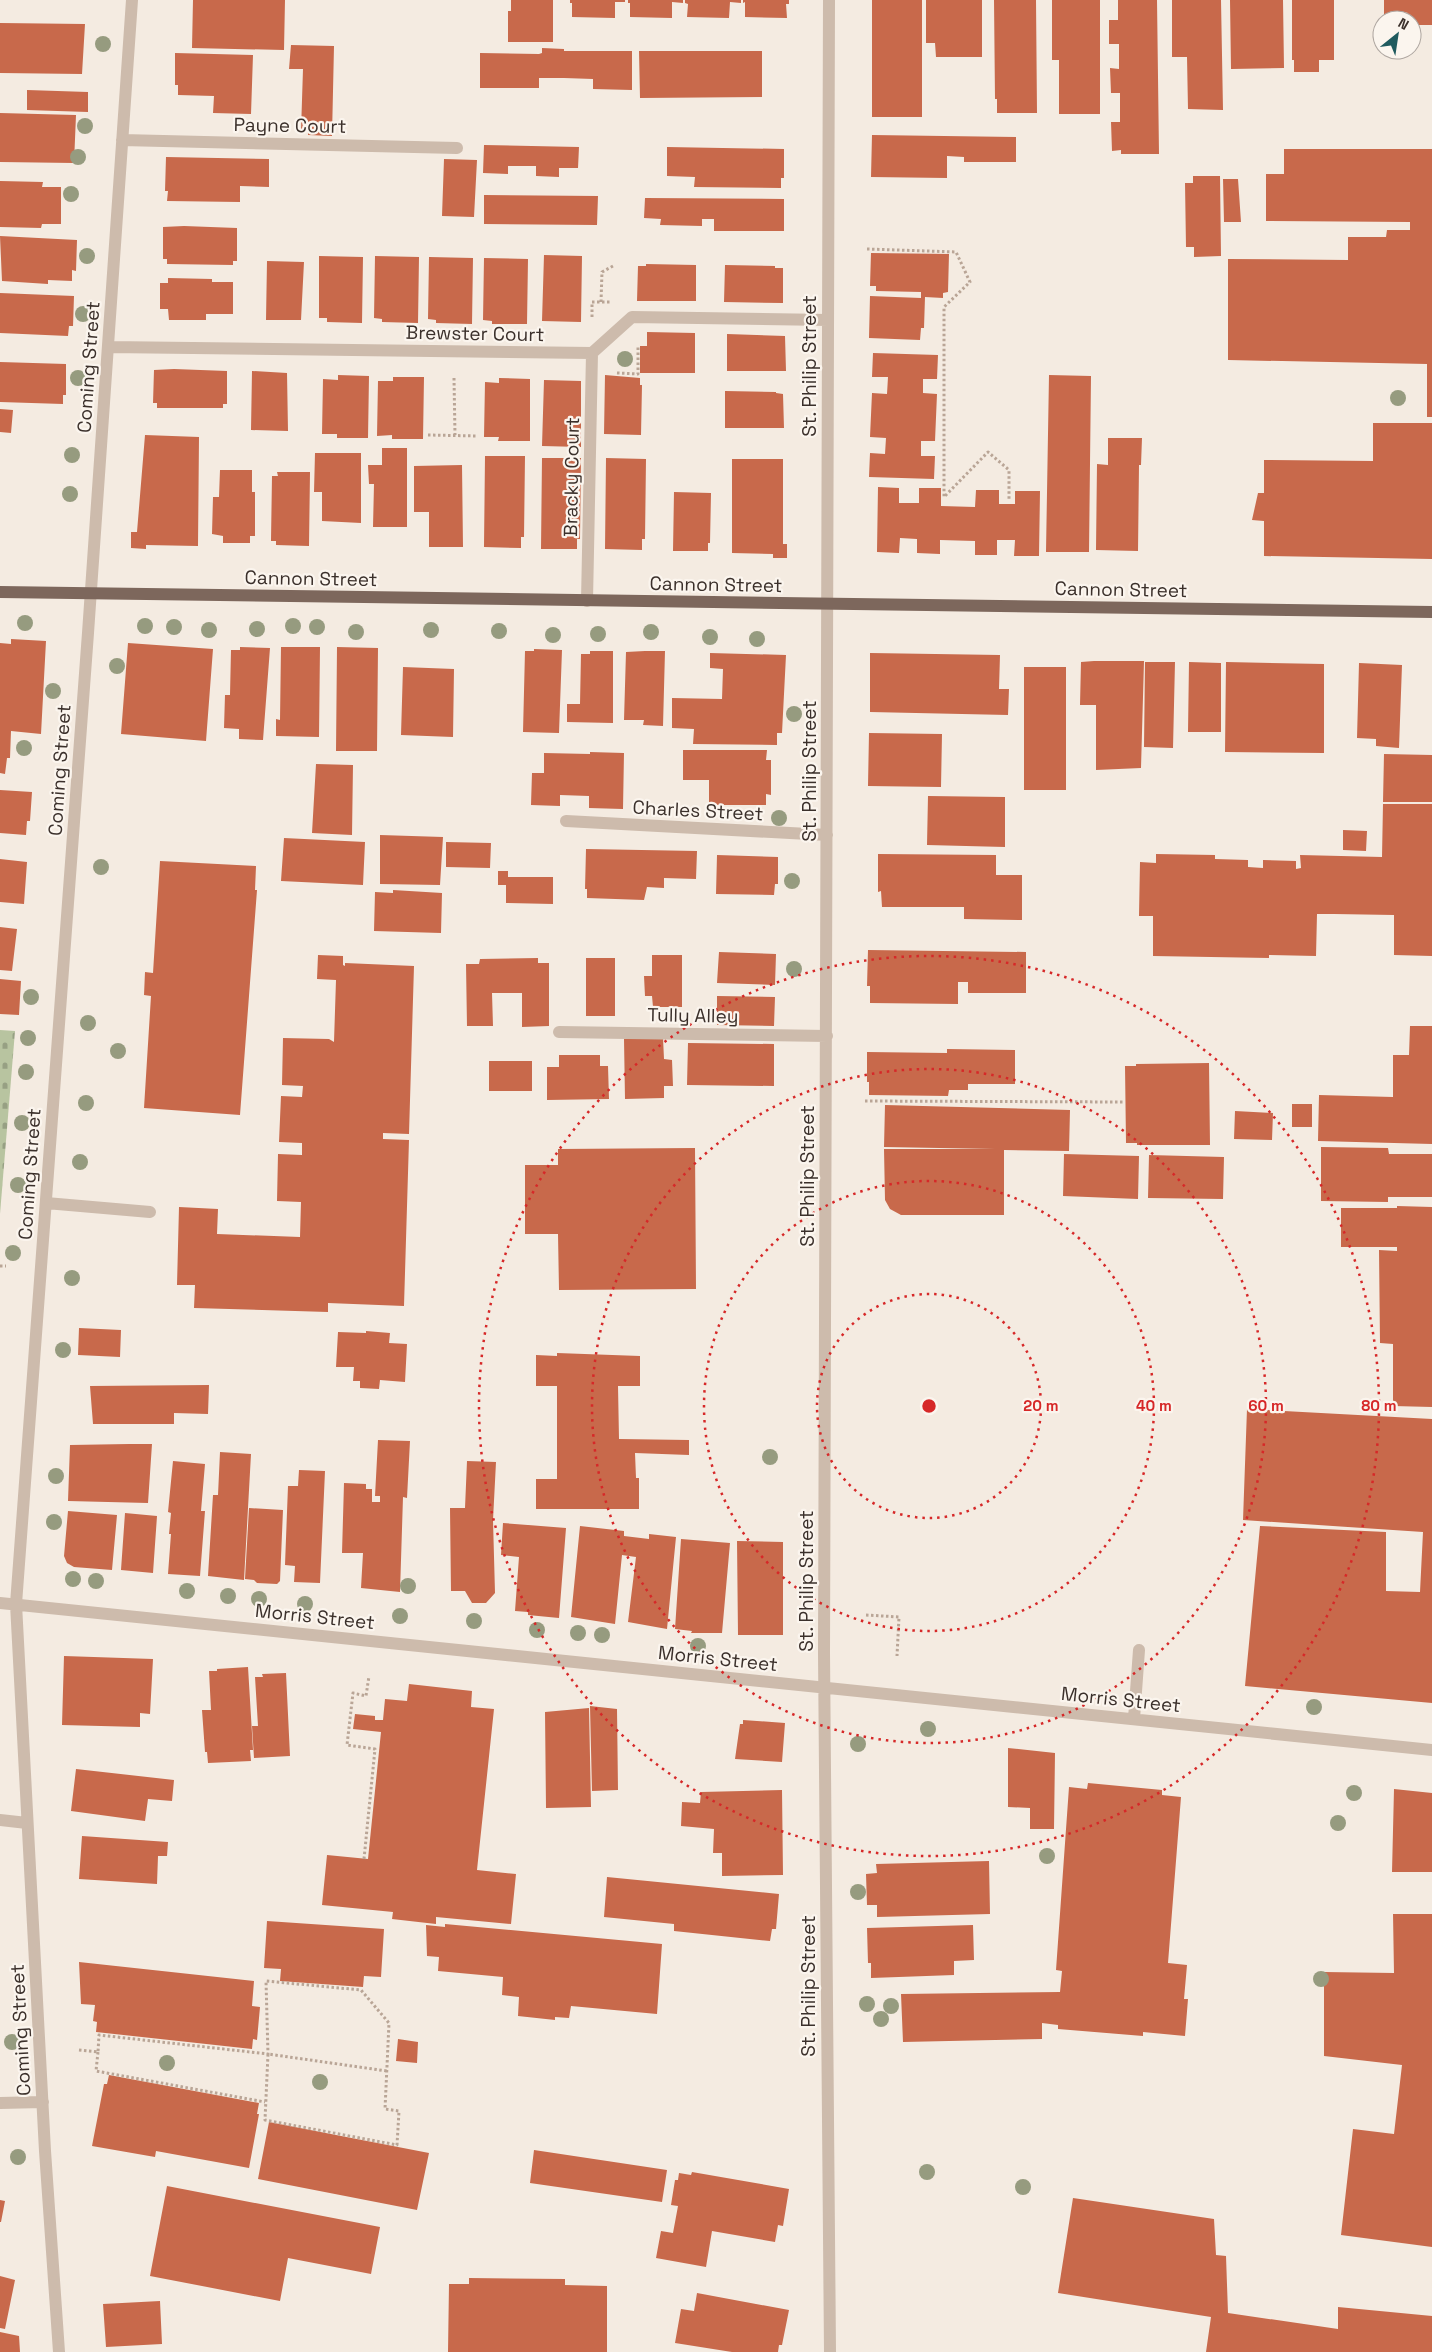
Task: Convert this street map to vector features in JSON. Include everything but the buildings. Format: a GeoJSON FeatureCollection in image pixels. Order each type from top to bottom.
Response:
{"type":"FeatureCollection","features":[{"type":"Feature","properties":{"kind":"main road","name":"Cannon Street"},"geometry":{"type":"LineString","coordinates":[[0,592],[1432,612]]}},
{"type":"Feature","properties":{"kind":"street","name":"Coming Street"},"geometry":{"type":"LineString","coordinates":[[58,2352],[16,1604],[91,593],[132,0]]}},
{"type":"Feature","properties":{"kind":"street","name":"St. Philip Street"},"geometry":{"type":"LineString","coordinates":[[829,0],[824,1687],[830,2352]]}},
{"type":"Feature","properties":{"kind":"street","name":"Payne Court"},"geometry":{"type":"LineString","coordinates":[[122,140],[457,148]]}},
{"type":"Feature","properties":{"kind":"street"},"geometry":{"type":"LineString","coordinates":[[592,353],[632,318],[828,320]]}},
{"type":"Feature","properties":{"kind":"street","name":"Brewster Court"},"geometry":{"type":"LineString","coordinates":[[108,347],[592,353]]}},
{"type":"Feature","properties":{"kind":"street","name":"Bracky Court"},"geometry":{"type":"LineString","coordinates":[[587,601],[592,353]]}},
{"type":"Feature","properties":{"kind":"street","name":"Charles Street"},"geometry":{"type":"LineString","coordinates":[[566,821],[827,835]]}},
{"type":"Feature","properties":{"kind":"street","name":"Tully Alley"},"geometry":{"type":"LineString","coordinates":[[559,1032],[826,1036]]}},
{"type":"Feature","properties":{"kind":"street"},"geometry":{"type":"LineString","coordinates":[[46,1203],[150,1212]]}},
{"type":"Feature","properties":{"kind":"street","name":"Morris Street"},"geometry":{"type":"LineString","coordinates":[[0,1602],[1432,1750]]}},
{"type":"Feature","properties":{"kind":"street"},"geometry":{"type":"LineString","coordinates":[[1134,1719],[1140,1650]]}},
{"type":"Feature","properties":{"kind":"street"},"geometry":{"type":"LineString","coordinates":[[0,1820],[27,1823]]}},
{"type":"Feature","properties":{"kind":"street"},"geometry":{"type":"LineString","coordinates":[[0,2103],[43,2102]]}},
{"type":"Feature","properties":{"kind":"path"},"geometry":{"type":"LineString","coordinates":[[867,249],[956,252],[970,282],[944,306],[944,497],[988,452],[1009,470],[1009,499]]}},
{"type":"Feature","properties":{"kind":"path"},"geometry":{"type":"LineString","coordinates":[[601,302],[602,272],[613,266]]}},
{"type":"Feature","properties":{"kind":"path"},"geometry":{"type":"LineString","coordinates":[[592,319],[592,302],[620,302]]}},
{"type":"Feature","properties":{"kind":"path"},"geometry":{"type":"LineString","coordinates":[[611,373],[638,374],[638,338]]}},
{"type":"Feature","properties":{"kind":"path"},"geometry":{"type":"LineString","coordinates":[[454,372],[455,436]]}},
{"type":"Feature","properties":{"kind":"path"},"geometry":{"type":"LineString","coordinates":[[428,435],[478,436]]}},
{"type":"Feature","properties":{"kind":"path"},"geometry":{"type":"LineString","coordinates":[[865,1101],[1125,1102]]}},
{"type":"Feature","properties":{"kind":"path"},"geometry":{"type":"LineString","coordinates":[[0,1266],[6,1266]]}},
{"type":"Feature","properties":{"kind":"path"},"geometry":{"type":"LineString","coordinates":[[866,1615],[899,1617],[897,1656]]}},
{"type":"Feature","properties":{"kind":"path"},"geometry":{"type":"LineString","coordinates":[[364,1859],[375,1749],[347,1745],[352,1721],[353,1693],[366,1696],[369,1676]]}},
{"type":"Feature","properties":{"kind":"path"},"geometry":{"type":"LineString","coordinates":[[266,1981],[361,1990],[389,2023],[385,2109],[399,2110],[397,2145],[264,2120],[268,2054],[266,1981]]}},
{"type":"Feature","properties":{"kind":"path"},"geometry":{"type":"LineString","coordinates":[[265,2102],[96,2071],[99,2035],[268,2054],[387,2071]]}},
{"type":"Feature","properties":{"kind":"path"},"geometry":{"type":"LineString","coordinates":[[79,2050],[98,2052]]}},
{"type":"Feature","properties":{"kind":"green space"},"geometry":{"type":"Polygon","coordinates":[[[0,1030],[15,1031],[0,1214],[0,1030]]]}}]}
